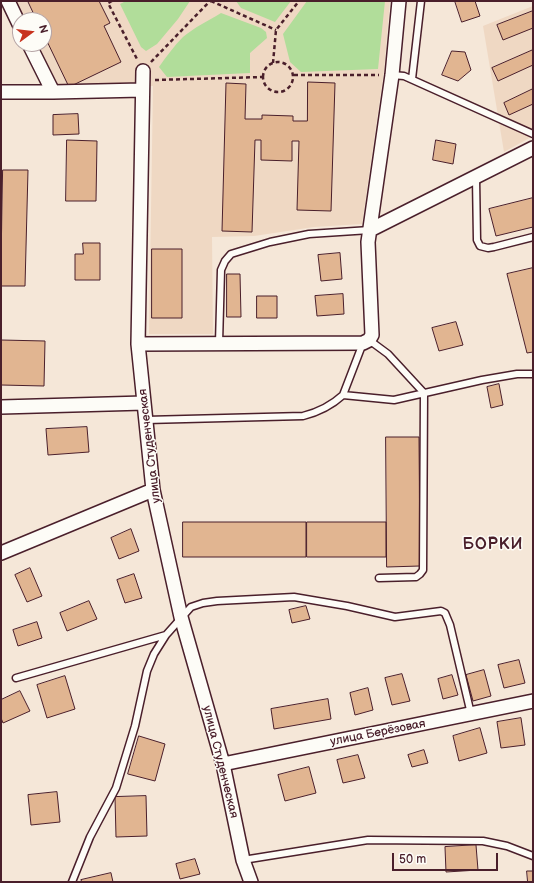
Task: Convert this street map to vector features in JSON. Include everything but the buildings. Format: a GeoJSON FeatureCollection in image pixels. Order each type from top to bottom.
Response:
{"type":"FeatureCollection","features":[{"type":"Feature","properties":{"kind":"street"},"geometry":{"type":"LineString","coordinates":[[8,1],[13,12]]}},
{"type":"Feature","properties":{"kind":"street"},"geometry":{"type":"LineString","coordinates":[[138,344],[366,342],[372,335],[368,242],[392,75],[399,1]]}},
{"type":"Feature","properties":{"kind":"street"},"geometry":{"type":"LineString","coordinates":[[33,52],[53,92]]}},
{"type":"Feature","properties":{"kind":"street"},"geometry":{"type":"LineString","coordinates":[[1,92],[53,92],[142,80]]}},
{"type":"Feature","properties":{"kind":"street","name":"улица Студенческая"},"geometry":{"type":"LineString","coordinates":[[142,80],[138,344],[153,490],[181,617],[223,764],[243,860],[251,882]]}},
{"type":"Feature","properties":{"kind":"street"},"geometry":{"type":"LineString","coordinates":[[370,230],[533,148]]}},
{"type":"Feature","properties":{"kind":"street"},"geometry":{"type":"LineString","coordinates":[[1,407],[144,403]]}},
{"type":"Feature","properties":{"kind":"street"},"geometry":{"type":"LineString","coordinates":[[1,552],[153,490]]}},
{"type":"Feature","properties":{"kind":"street","name":"улица Берёзовая"},"geometry":{"type":"LineString","coordinates":[[223,764],[533,701]]}},
{"type":"Feature","properties":{"kind":"lane"},"geometry":{"type":"LineString","coordinates":[[412,79],[420,1]]}},
{"type":"Feature","properties":{"kind":"lane"},"geometry":{"type":"LineString","coordinates":[[392,75],[404,76],[412,79],[533,134]]}},
{"type":"Feature","properties":{"kind":"lane"},"geometry":{"type":"LineString","coordinates":[[476,178],[477,240],[480,246],[488,248],[494,247],[533,237]]}},
{"type":"Feature","properties":{"kind":"lane"},"geometry":{"type":"LineString","coordinates":[[219,343],[221,270],[225,261],[231,254],[270,242],[310,234],[370,230]]}},
{"type":"Feature","properties":{"kind":"lane"},"geometry":{"type":"LineString","coordinates":[[146,420],[303,416],[315,413],[334,404],[343,395],[366,342],[388,354],[424,394],[423,570],[416,577],[379,578]]}},
{"type":"Feature","properties":{"kind":"lane"},"geometry":{"type":"LineString","coordinates":[[343,395],[394,400],[489,379],[517,374],[533,374]]}},
{"type":"Feature","properties":{"kind":"lane"},"geometry":{"type":"LineString","coordinates":[[72,882],[90,836],[116,788],[135,726],[147,670],[154,654],[166,635],[191,607],[203,603],[294,597],[347,606],[395,617],[441,611],[445,614],[450,625],[471,714]]}},
{"type":"Feature","properties":{"kind":"lane"},"geometry":{"type":"LineString","coordinates":[[16,678],[166,635]]}},
{"type":"Feature","properties":{"kind":"lane"},"geometry":{"type":"LineString","coordinates":[[243,860],[368,840],[483,840],[507,846],[533,856]]}},
{"type":"Feature","properties":{"kind":"path"},"geometry":{"type":"LineString","coordinates":[[112,1],[108,3],[142,80]]}},
{"type":"Feature","properties":{"kind":"path"},"geometry":{"type":"LineString","coordinates":[[142,80],[211,1],[276,30]]}},
{"type":"Feature","properties":{"kind":"path"},"geometry":{"type":"LineString","coordinates":[[273,63],[276,30],[299,1]]}},
{"type":"Feature","properties":{"kind":"path"},"geometry":{"type":"LineString","coordinates":[[278,62],[286,64],[290,67],[294,75],[292,84],[289,88],[282,92],[277,93],[269,89],[266,86],[263,77],[266,68],[273,63],[278,62]]}},
{"type":"Feature","properties":{"kind":"path"},"geometry":{"type":"LineString","coordinates":[[294,75],[392,75]]}},
{"type":"Feature","properties":{"kind":"path"},"geometry":{"type":"LineString","coordinates":[[142,80],[263,77]]}},
{"type":"Feature","properties":{"kind":"shaded area"},"geometry":{"type":"Polygon","coordinates":[[[14,1],[390,1],[384,70],[362,224],[314,227],[254,236],[212,237],[213,334],[149,334],[153,86],[58,88],[40,52],[52,52],[52,12],[20,12],[14,1]]]}},
{"type":"Feature","properties":{"kind":"shaded area"},"geometry":{"type":"Polygon","coordinates":[[[533,6],[533,136],[504,152],[483,26],[533,6]]]}},
{"type":"Feature","properties":{"kind":"green space"},"geometry":{"type":"Polygon","coordinates":[[[126,1],[190,1],[178,19],[157,44],[146,51],[141,47],[120,4],[126,1]]]}},
{"type":"Feature","properties":{"kind":"green space"},"geometry":{"type":"Polygon","coordinates":[[[236,1],[291,1],[275,22],[241,8],[236,1]]]}},
{"type":"Feature","properties":{"kind":"green space"},"geometry":{"type":"Polygon","coordinates":[[[307,1],[385,1],[378,69],[301,72],[290,62],[283,34],[307,1]]]}},
{"type":"Feature","properties":{"kind":"green space"},"geometry":{"type":"Polygon","coordinates":[[[221,13],[261,28],[266,32],[267,38],[250,53],[250,73],[167,77],[159,67],[176,44],[192,30],[221,13]]]}},
{"type":"Feature","properties":{"kind":"district","name":"БОРКИ"},"geometry":{"type":"Point","coordinates":[493,545]}}]}
